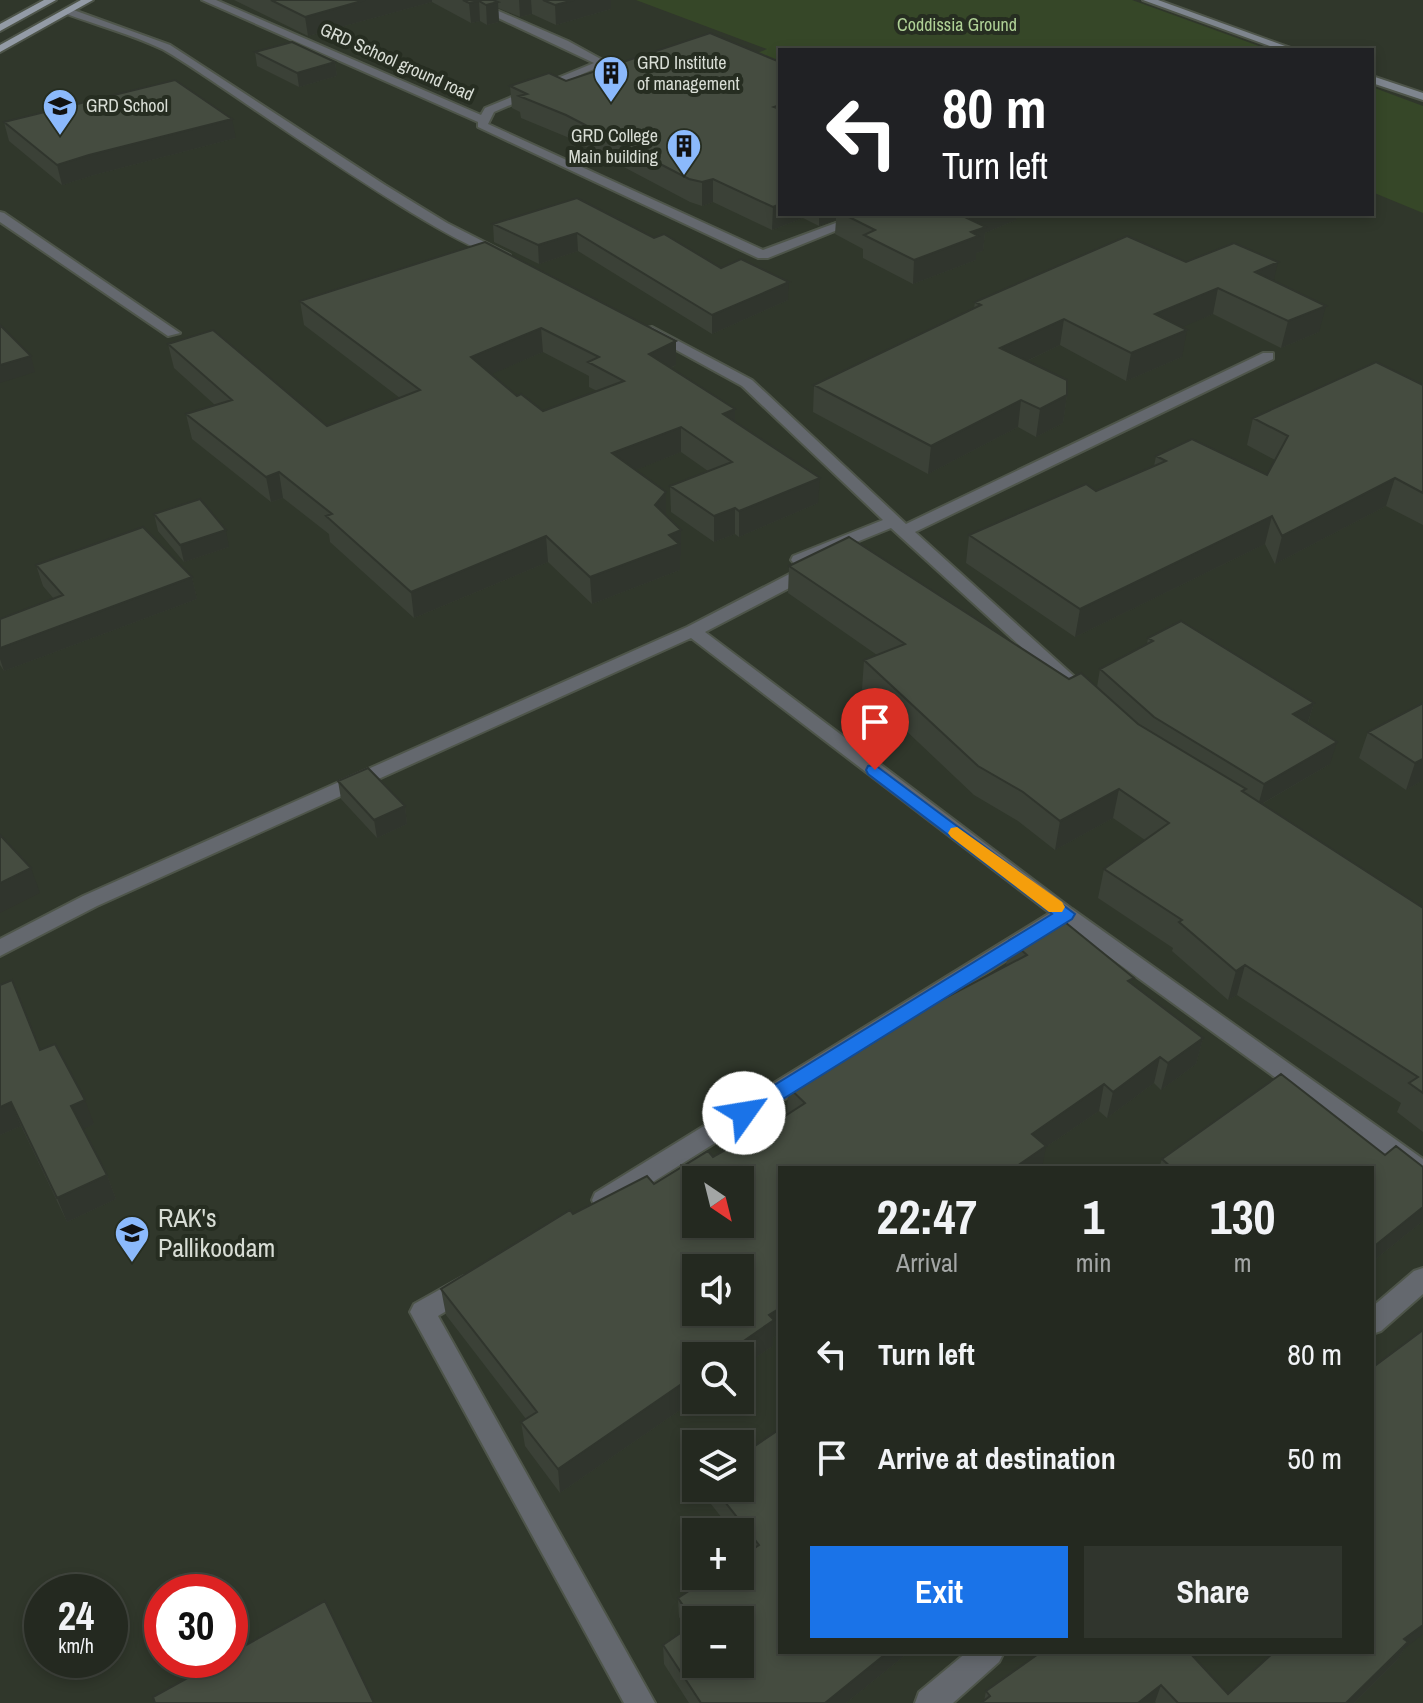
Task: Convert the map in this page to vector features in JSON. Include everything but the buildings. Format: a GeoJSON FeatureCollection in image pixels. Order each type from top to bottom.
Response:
{"type":"FeatureCollection","features":[{"type":"Feature","properties":{"kind":"main road"},"geometry":{"type":"LineString","coordinates":[[0,28],[51,0]]}},
{"type":"Feature","properties":{"kind":"main road"},"geometry":{"type":"LineString","coordinates":[[0,49],[88,0]]}},
{"type":"Feature","properties":{"kind":"street","name":"GRD School ground road"},"geometry":{"type":"LineString","coordinates":[[207,0],[484,120],[482,125],[763,255],[866,216]]}},
{"type":"Feature","properties":{"kind":"street"},"geometry":{"type":"LineString","coordinates":[[465,0],[603,63],[489,110],[484,120]]}},
{"type":"Feature","properties":{"kind":"street"},"geometry":{"type":"LineString","coordinates":[[1148,0],[1285,48]]}},
{"type":"Feature","properties":{"kind":"street"},"geometry":{"type":"LineString","coordinates":[[68,11],[166,47],[443,226],[522,264]]}},
{"type":"Feature","properties":{"kind":"street"},"geometry":{"type":"LineString","coordinates":[[1374,80],[1423,97]]}},
{"type":"Feature","properties":{"kind":"street"},"geometry":{"type":"LineString","coordinates":[[0,216],[173,333]]}},
{"type":"Feature","properties":{"kind":"street"},"geometry":{"type":"LineString","coordinates":[[645,327],[747,383],[898,526],[1096,705]]}},
{"type":"Feature","properties":{"kind":"street"},"geometry":{"type":"LineString","coordinates":[[0,948],[90,901],[693,631],[810,570],[799,560],[898,526],[1268,356]]}},
{"type":"Feature","properties":{"kind":"street"},"geometry":{"type":"LineString","coordinates":[[693,631],[1065,914],[1423,1172]]}},
{"type":"Feature","properties":{"kind":"street"},"geometry":{"type":"LineString","coordinates":[[583,1213],[1065,914]]}},
{"type":"Feature","properties":{"kind":"street"},"geometry":{"type":"LineString","coordinates":[[490,1271],[423,1312],[640,1703]]}},
{"type":"Feature","properties":{"kind":"street"},"geometry":{"type":"LineString","coordinates":[[1374,1321],[1423,1279]]}},
{"type":"Feature","properties":{"kind":"street"},"geometry":{"type":"LineString","coordinates":[[930,1703],[987,1654]]}},
{"type":"Feature","properties":{"kind":"green space","name":"Coddissia Ground"},"geometry":{"type":"Polygon","coordinates":[[[636,0],[1132,0],[1264,48],[778,48],[778,71],[746,58],[767,49],[636,0]]]}},
{"type":"Feature","properties":{"kind":"green space"},"geometry":{"type":"Polygon","coordinates":[[[1374,88],[1423,106],[1423,213],[1374,193],[1374,88]]]}},
{"type":"Feature","properties":{"kind":"slow traffic"},"geometry":{"type":"LineString","coordinates":[[957,833],[1055,907]]}},
{"type":"Feature","properties":{"kind":"place","name":"GRD Institute of management"},"geometry":{"type":"Point","coordinates":[611,104]}},
{"type":"Feature","properties":{"kind":"place","name":"GRD School"},"geometry":{"type":"Point","coordinates":[60,137]}},
{"type":"Feature","properties":{"kind":"place","name":"GRD College Main building"},"geometry":{"type":"Point","coordinates":[684,177]}},
{"type":"Feature","properties":{"kind":"place","name":"RAK's Pallikoodam"},"geometry":{"type":"Point","coordinates":[132,1264]}},
{"type":"Feature","properties":{"kind":"route"},"geometry":{"type":"LineString","coordinates":[[744,1113],[1065,914],[875,770]]}}]}
